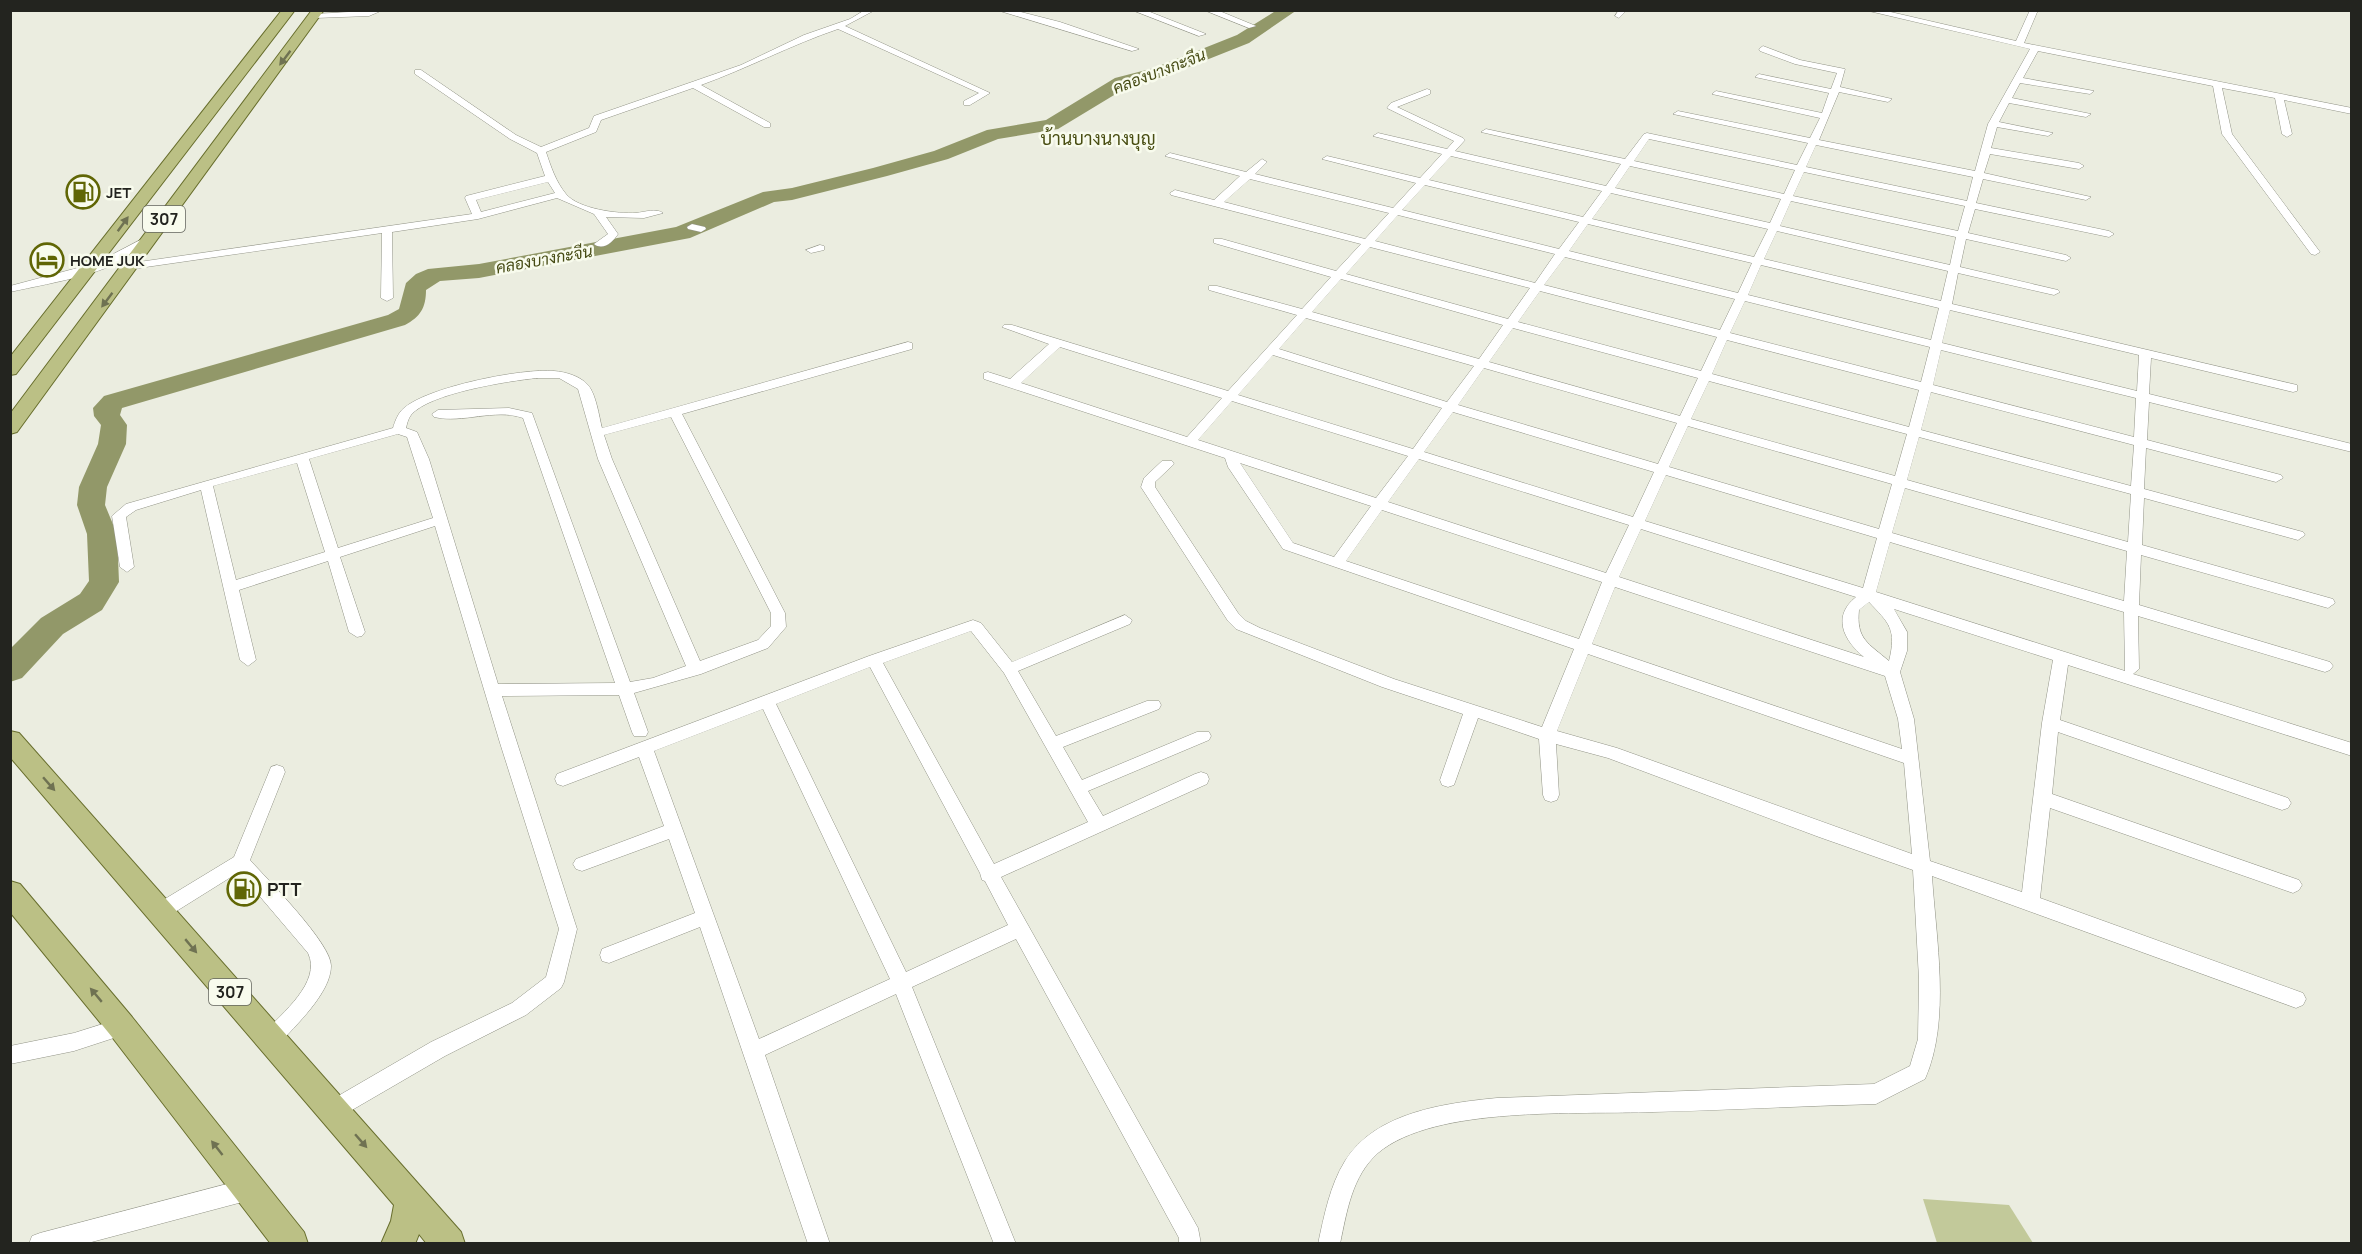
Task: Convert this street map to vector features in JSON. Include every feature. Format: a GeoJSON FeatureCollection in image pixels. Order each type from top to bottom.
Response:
{"type":"FeatureCollection","features":[{"type":"Feature","properties":{"kind":"main road"},"geometry":{"type":"LineString","coordinates":[[289,11],[296,16],[317,12]]}},
{"type":"Feature","properties":{"kind":"main road","name":"307"},"geometry":{"type":"LineString","coordinates":[[10,370],[289,11]]}},
{"type":"Feature","properties":{"kind":"main road","name":"307"},"geometry":{"type":"LineString","coordinates":[[10,428],[132,266],[150,237],[317,12]]}},
{"type":"Feature","properties":{"kind":"main road"},"geometry":{"type":"LineString","coordinates":[[270,34],[290,27],[300,27],[304,32]]}},
{"type":"Feature","properties":{"kind":"main road","name":"307"},"geometry":{"type":"LineString","coordinates":[[10,740],[449,1244]]}},
{"type":"Feature","properties":{"kind":"main road"},"geometry":{"type":"LineString","coordinates":[[10,892],[122,1027],[292,1244]]}},
{"type":"Feature","properties":{"kind":"main road"},"geometry":{"type":"LineString","coordinates":[[397,1244],[407,1224],[411,1199]]}},
{"type":"Feature","properties":{"kind":"street"},"geometry":{"type":"LineString","coordinates":[[339,14],[351,10]]}},
{"type":"Feature","properties":{"kind":"street"},"geometry":{"type":"LineString","coordinates":[[317,12],[369,14],[379,10]]}},
{"type":"Feature","properties":{"kind":"street"},"geometry":{"type":"LineString","coordinates":[[541,151],[593,130],[597,118],[752,64],[807,37],[865,16],[871,10]]}},
{"type":"Feature","properties":{"kind":"street"},"geometry":{"type":"LineString","coordinates":[[1001,10],[1058,24],[1136,49]]}},
{"type":"Feature","properties":{"kind":"street"},"geometry":{"type":"LineString","coordinates":[[1137,10],[1202,34]]}},
{"type":"Feature","properties":{"kind":"street"},"geometry":{"type":"LineString","coordinates":[[1208,10],[1252,26]]}},
{"type":"Feature","properties":{"kind":"street"},"geometry":{"type":"LineString","coordinates":[[1869,10],[2027,47],[2352,111]]}},
{"type":"Feature","properties":{"kind":"street"},"geometry":{"type":"LineString","coordinates":[[1329,1244],[1341,1188],[1353,1163],[1384,1136],[1446,1114],[1513,1108],[1876,1094],[1918,1072],[1928,1039],[1929,979],[1922,866],[1906,719],[1892,672],[1856,642],[1850,626],[1852,608],[1869,596],[1926,388],[1962,235],[1985,150],[1993,124],[2018,80],[2034,10]]}},
{"type":"Feature","properties":{"kind":"street"},"geometry":{"type":"LineString","coordinates":[[838,26],[986,93],[967,103]]}},
{"type":"Feature","properties":{"kind":"street"},"geometry":{"type":"LineString","coordinates":[[1551,795],[1547,735],[1610,581],[1826,116],[1842,71],[1798,62],[1763,49]]}},
{"type":"Feature","properties":{"kind":"street"},"geometry":{"type":"LineString","coordinates":[[418,72],[513,137],[541,151],[550,178],[561,194],[560,196]]}},
{"type":"Feature","properties":{"kind":"street"},"geometry":{"type":"LineString","coordinates":[[1759,77],[1888,99]]}},
{"type":"Feature","properties":{"kind":"street"},"geometry":{"type":"LineString","coordinates":[[2018,80],[2090,91]]}},
{"type":"Feature","properties":{"kind":"street"},"geometry":{"type":"LineString","coordinates":[[693,84],[767,125]]}},
{"type":"Feature","properties":{"kind":"street"},"geometry":{"type":"LineString","coordinates":[[2217,85],[2227,134],[2315,252]]}},
{"type":"Feature","properties":{"kind":"street"},"geometry":{"type":"LineString","coordinates":[[1189,442],[1461,140],[1392,108],[1394,105],[1427,92]]}},
{"type":"Feature","properties":{"kind":"street"},"geometry":{"type":"LineString","coordinates":[[1716,94],[1826,116]]}},
{"type":"Feature","properties":{"kind":"street"},"geometry":{"type":"LineString","coordinates":[[2279,97],[2287,134]]}},
{"type":"Feature","properties":{"kind":"street"},"geometry":{"type":"LineString","coordinates":[[2005,100],[2086,114]]}},
{"type":"Feature","properties":{"kind":"street"},"geometry":{"type":"LineString","coordinates":[[1678,114],[2086,197]]}},
{"type":"Feature","properties":{"kind":"street"},"geometry":{"type":"LineString","coordinates":[[1993,124],[2048,133]]}},
{"type":"Feature","properties":{"kind":"street"},"geometry":{"type":"LineString","coordinates":[[1486,132],[2066,258]]}},
{"type":"Feature","properties":{"kind":"street"},"geometry":{"type":"LineString","coordinates":[[1378,136],[2054,292]]}},
{"type":"Feature","properties":{"kind":"street"},"geometry":{"type":"LineString","coordinates":[[1338,561],[1647,136],[2109,234]]}},
{"type":"Feature","properties":{"kind":"street"},"geometry":{"type":"LineString","coordinates":[[1985,150],[2079,166]]}},
{"type":"Feature","properties":{"kind":"street"},"geometry":{"type":"LineString","coordinates":[[1170,156],[2352,448]]}},
{"type":"Feature","properties":{"kind":"street"},"geometry":{"type":"LineString","coordinates":[[1327,159],[2293,388]]}},
{"type":"Feature","properties":{"kind":"street"},"geometry":{"type":"LineString","coordinates":[[1216,204],[1262,162]]}},
{"type":"Feature","properties":{"kind":"street"},"geometry":{"type":"LineString","coordinates":[[478,216],[470,198],[550,178]]}},
{"type":"Feature","properties":{"kind":"street"},"geometry":{"type":"LineString","coordinates":[[1174,193],[2276,478]]}},
{"type":"Feature","properties":{"kind":"street"},"geometry":{"type":"LineString","coordinates":[[132,266],[478,216],[560,196],[578,207],[625,218],[658,213]]}},
{"type":"Feature","properties":{"kind":"street"},"geometry":{"type":"LineString","coordinates":[[598,213],[612,234],[609,240],[599,244]]}},
{"type":"Feature","properties":{"kind":"street"},"geometry":{"type":"LineString","coordinates":[[387,228],[387,298]]}},
{"type":"Feature","properties":{"kind":"street"},"geometry":{"type":"LineString","coordinates":[[10,289],[88,270],[126,255],[150,237]]}},
{"type":"Feature","properties":{"kind":"street"},"geometry":{"type":"LineString","coordinates":[[1218,241],[1511,324],[2298,535]]}},
{"type":"Feature","properties":{"kind":"street"},"geometry":{"type":"LineString","coordinates":[[10,281],[63,269],[103,251]]}},
{"type":"Feature","properties":{"kind":"street"},"geometry":{"type":"LineString","coordinates":[[1213,288],[2328,603]]}},
{"type":"Feature","properties":{"kind":"street"},"geometry":{"type":"LineString","coordinates":[[1008,327],[1869,596],[2352,750]]}},
{"type":"Feature","properties":{"kind":"street"},"geometry":{"type":"LineString","coordinates":[[1012,384],[1057,343]]}},
{"type":"Feature","properties":{"kind":"street"},"geometry":{"type":"LineString","coordinates":[[599,433],[908,346]]}},
{"type":"Feature","properties":{"kind":"street"},"geometry":{"type":"LineString","coordinates":[[1272,351],[1663,471],[2325,666]]}},
{"type":"Feature","properties":{"kind":"street"},"geometry":{"type":"LineString","coordinates":[[2131,669],[2131,609],[2145,353]]}},
{"type":"Feature","properties":{"kind":"street"},"geometry":{"type":"LineString","coordinates":[[399,430],[407,412],[431,398],[506,379],[553,374],[575,381],[584,388],[599,433],[604,459],[696,670]]}},
{"type":"Feature","properties":{"kind":"street"},"geometry":{"type":"LineString","coordinates":[[988,376],[1379,506],[1892,672]]}},
{"type":"Feature","properties":{"kind":"street"},"geometry":{"type":"LineString","coordinates":[[438,414],[461,416],[509,411],[528,416],[754,1051],[819,1244]]}},
{"type":"Feature","properties":{"kind":"street"},"geometry":{"type":"LineString","coordinates":[[492,690],[624,689],[696,670],[763,644],[778,627],[778,613],[675,412]]}},
{"type":"Feature","properties":{"kind":"street"},"geometry":{"type":"LineString","coordinates":[[127,567],[119,516],[131,507],[206,483],[399,430],[412,435],[568,929],[554,982],[519,1009],[438,1049],[333,1110]]}},
{"type":"Feature","properties":{"kind":"street"},"geometry":{"type":"LineString","coordinates":[[1231,456],[1284,543],[1912,759]]}},
{"type":"Feature","properties":{"kind":"street"},"geometry":{"type":"LineString","coordinates":[[302,457],[357,632]]}},
{"type":"Feature","properties":{"kind":"street"},"geometry":{"type":"LineString","coordinates":[[1167,464],[1149,481],[1148,488],[1218,595],[1241,625],[1388,683],[1547,735],[1611,752],[2296,999]]}},
{"type":"Feature","properties":{"kind":"street"},"geometry":{"type":"LineString","coordinates":[[206,483],[248,660]]}},
{"type":"Feature","properties":{"kind":"street"},"geometry":{"type":"LineString","coordinates":[[231,587],[440,520]]}},
{"type":"Feature","properties":{"kind":"street"},"geometry":{"type":"LineString","coordinates":[[1869,596],[1887,609],[1901,638],[1900,652],[1892,672]]}},
{"type":"Feature","properties":{"kind":"street"},"geometry":{"type":"LineString","coordinates":[[1009,669],[1125,620]]}},
{"type":"Feature","properties":{"kind":"street"},"geometry":{"type":"LineString","coordinates":[[563,779],[642,740],[767,701],[973,625],[1009,669],[1099,825]]}},
{"type":"Feature","properties":{"kind":"street"},"geometry":{"type":"LineString","coordinates":[[2030,902],[2045,799],[2050,723],[2061,658]]}},
{"type":"Feature","properties":{"kind":"street"},"geometry":{"type":"LineString","coordinates":[[874,660],[988,875],[1020,928],[1190,1236],[1190,1244]]}},
{"type":"Feature","properties":{"kind":"street"},"geometry":{"type":"LineString","coordinates":[[767,701],[901,982],[1005,1244]]}},
{"type":"Feature","properties":{"kind":"street"},"geometry":{"type":"LineString","coordinates":[[1051,745],[1153,705]]}},
{"type":"Feature","properties":{"kind":"street"},"geometry":{"type":"LineString","coordinates":[[1448,780],[1473,709]]}},
{"type":"Feature","properties":{"kind":"street"},"geometry":{"type":"LineString","coordinates":[[2050,723],[2282,803]]}},
{"type":"Feature","properties":{"kind":"street"},"geometry":{"type":"LineString","coordinates":[[1077,789],[1203,736]]}},
{"type":"Feature","properties":{"kind":"street"},"geometry":{"type":"LineString","coordinates":[[161,911],[241,862],[277,772]]}},
{"type":"Feature","properties":{"kind":"street"},"geometry":{"type":"LineString","coordinates":[[988,875],[1201,779]]}},
{"type":"Feature","properties":{"kind":"street"},"geometry":{"type":"LineString","coordinates":[[2045,799],[2293,885]]}},
{"type":"Feature","properties":{"kind":"street"},"geometry":{"type":"LineString","coordinates":[[582,864],[675,829]]}},
{"type":"Feature","properties":{"kind":"street"},"geometry":{"type":"LineString","coordinates":[[241,862],[315,947],[322,964],[318,977],[304,1000],[271,1039]]}},
{"type":"Feature","properties":{"kind":"street"},"geometry":{"type":"LineString","coordinates":[[609,955],[705,917]]}},
{"type":"Feature","properties":{"kind":"street"},"geometry":{"type":"LineString","coordinates":[[754,1051],[1020,928]]}},
{"type":"Feature","properties":{"kind":"street"},"geometry":{"type":"LineString","coordinates":[[10,1055],[74,1042],[122,1027]]}},
{"type":"Feature","properties":{"kind":"street"},"geometry":{"type":"LineString","coordinates":[[40,1244],[250,1189]]}},
{"type":"Feature","properties":{"kind":"green space"},"geometry":{"type":"Polygon","coordinates":[[[1923,1199],[2009,1205],[2033,1243],[1937,1243],[1923,1199]]]}},
{"type":"Feature","properties":{"kind":"waterway","name":"คลองบางกะจีน"},"geometry":{"type":"LineString","coordinates":[[10,670],[52,626],[91,602],[104,582],[102,534],[91,505],[93,487],[112,444],[114,425],[107,416],[106,408],[113,402],[255,360],[316,345],[358,329],[396,320],[409,313],[414,300],[414,288],[424,279],[436,274],[479,271],[554,255],[682,233],[770,196],[792,194],[880,172],[941,155],[994,134],[1051,125],[1122,82],[1160,72],[1243,39],[1289,10]]}},
{"type":"Feature","properties":{"kind":"place","name":"JET"},"geometry":{"type":"Point","coordinates":[83,192]}},
{"type":"Feature","properties":{"kind":"place","name":"HOME JUK"},"geometry":{"type":"Point","coordinates":[47,260]}},
{"type":"Feature","properties":{"kind":"place","name":"PTT"},"geometry":{"type":"Point","coordinates":[244,889]}},
{"type":"Feature","properties":{"kind":"district","name":"บ้านบางนางบุญ"},"geometry":{"type":"Point","coordinates":[1098,138]}}]}
